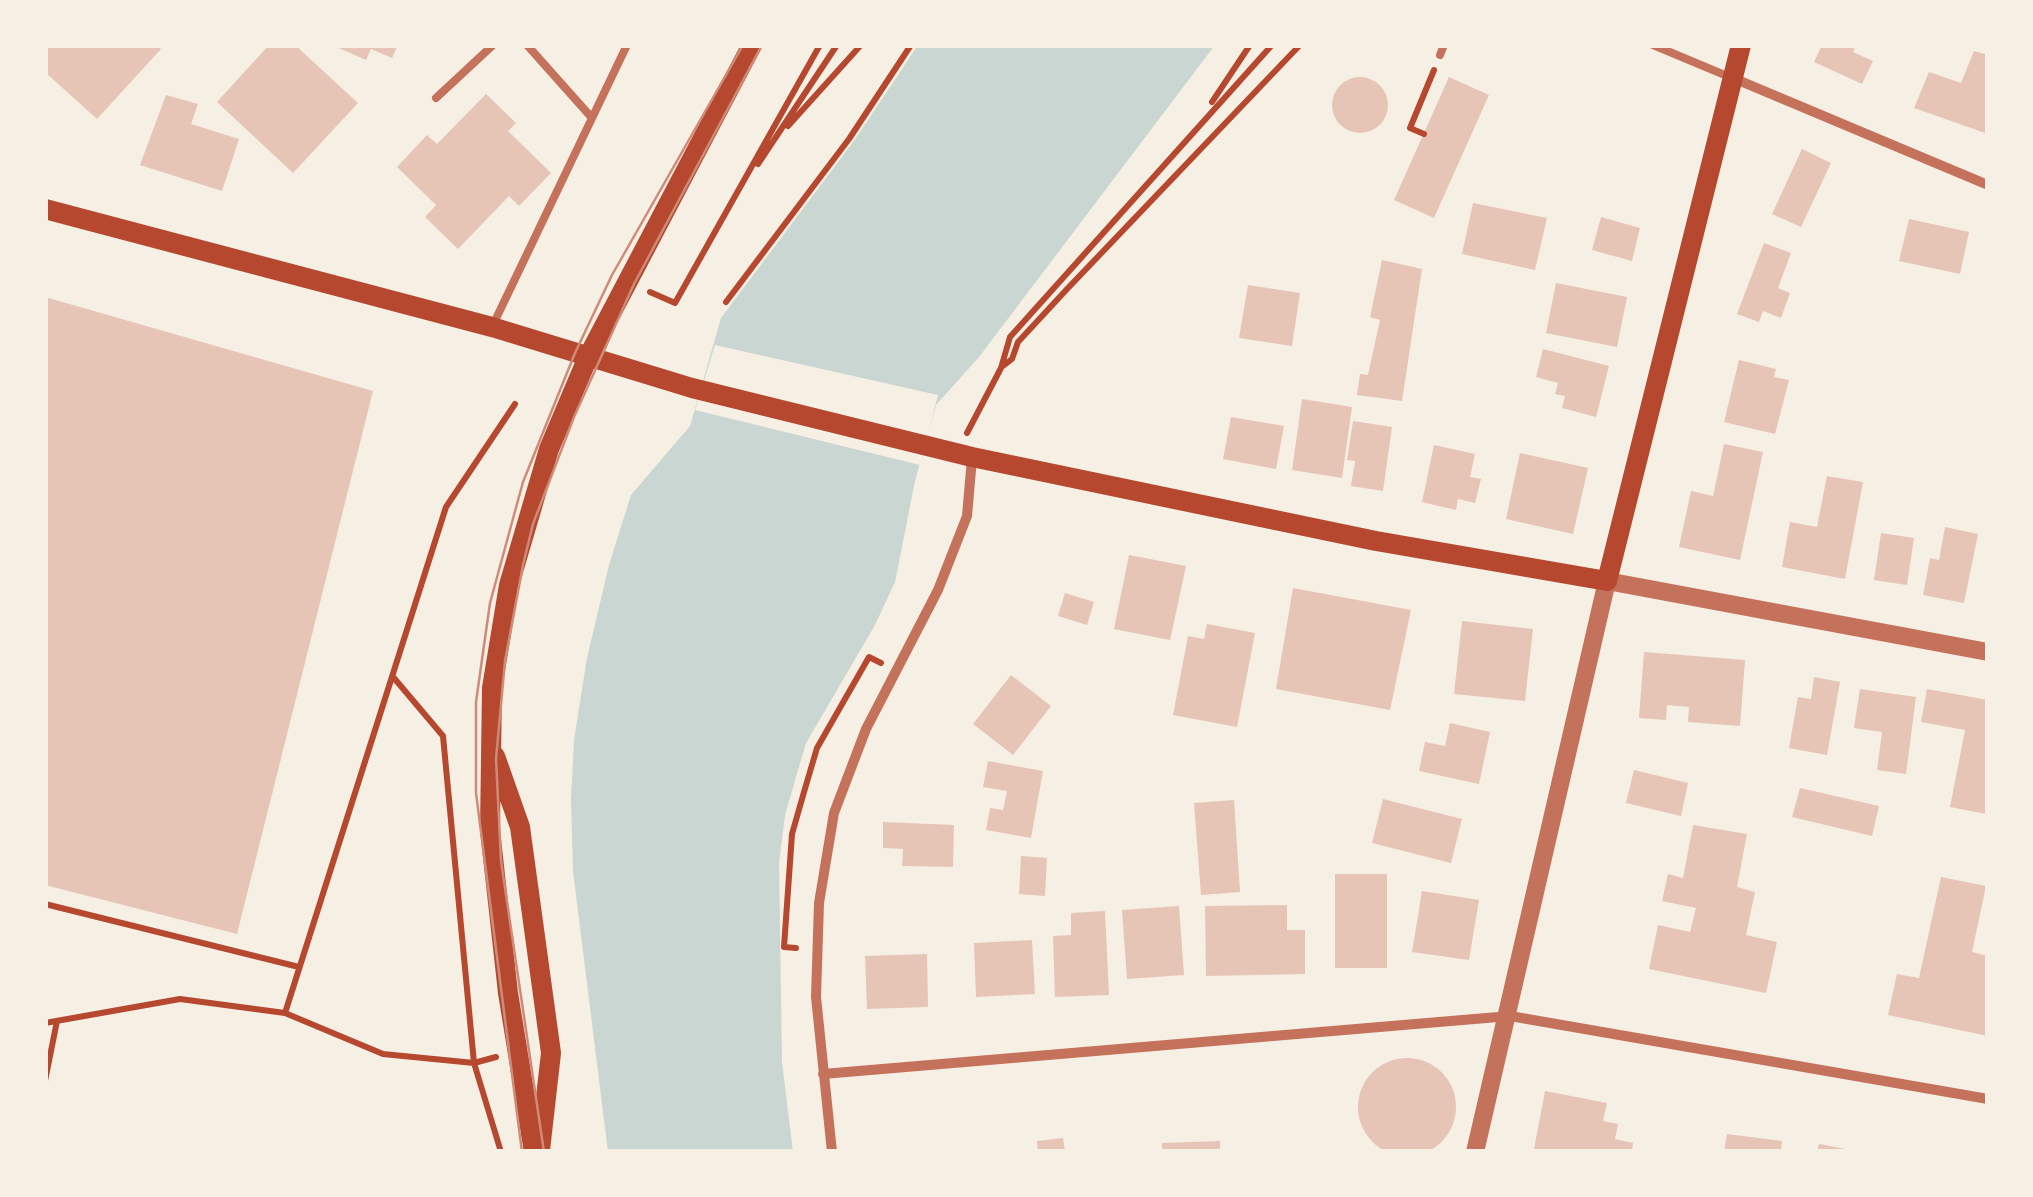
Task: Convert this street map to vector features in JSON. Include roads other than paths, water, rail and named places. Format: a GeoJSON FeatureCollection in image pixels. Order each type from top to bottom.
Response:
{"type":"FeatureCollection","features":[{"type":"Feature","properties":{"kind":"main road"},"geometry":{"type":"LineString","coordinates":[[536,1152],[508,992],[490,830],[489,739],[499,640],[524,525],[549,449],[588,357],[752,45]]}},
{"type":"Feature","properties":{"kind":"main road"},"geometry":{"type":"LineString","coordinates":[[45,209],[492,327],[692,388],[934,448],[1376,541],[1608,581],[1741,45]]}},
{"type":"Feature","properties":{"kind":"main road"},"geometry":{"type":"LineString","coordinates":[[489,739],[520,827],[551,1053],[536,1152]]}},
{"type":"Feature","properties":{"kind":"street"},"geometry":{"type":"LineString","coordinates":[[1733,78],[1988,184]]}},
{"type":"Feature","properties":{"kind":"street"},"geometry":{"type":"LineString","coordinates":[[832,1152],[816,997],[819,922],[834,812],[866,729],[946,571],[967,516],[972,457]]}},
{"type":"Feature","properties":{"kind":"street"},"geometry":{"type":"LineString","coordinates":[[1475,1152],[1510,1016],[1608,581],[1988,652]]}},
{"type":"Feature","properties":{"kind":"street"},"geometry":{"type":"LineString","coordinates":[[824,1074],[1510,1016],[1988,1099]]}},
{"type":"Feature","properties":{"kind":"lane"},"geometry":{"type":"LineString","coordinates":[[436,98],[492,45]]}},
{"type":"Feature","properties":{"kind":"lane"},"geometry":{"type":"LineString","coordinates":[[527,45],[592,118]]}},
{"type":"Feature","properties":{"kind":"lane"},"geometry":{"type":"LineString","coordinates":[[492,327],[627,45]]}},
{"type":"Feature","properties":{"kind":"lane"},"geometry":{"type":"LineString","coordinates":[[1653,45],[1733,78]]}},
{"type":"Feature","properties":{"kind":"tram line"},"geometry":{"type":"LineString","coordinates":[[522,1152],[476,793],[476,702],[490,603],[523,482],[575,353],[612,275],[743,45]]}},
{"type":"Feature","properties":{"kind":"tram line"},"geometry":{"type":"LineString","coordinates":[[544,1152],[501,861],[496,759],[505,661],[523,565],[533,524],[574,417],[634,284],[762,45]]}}]}
